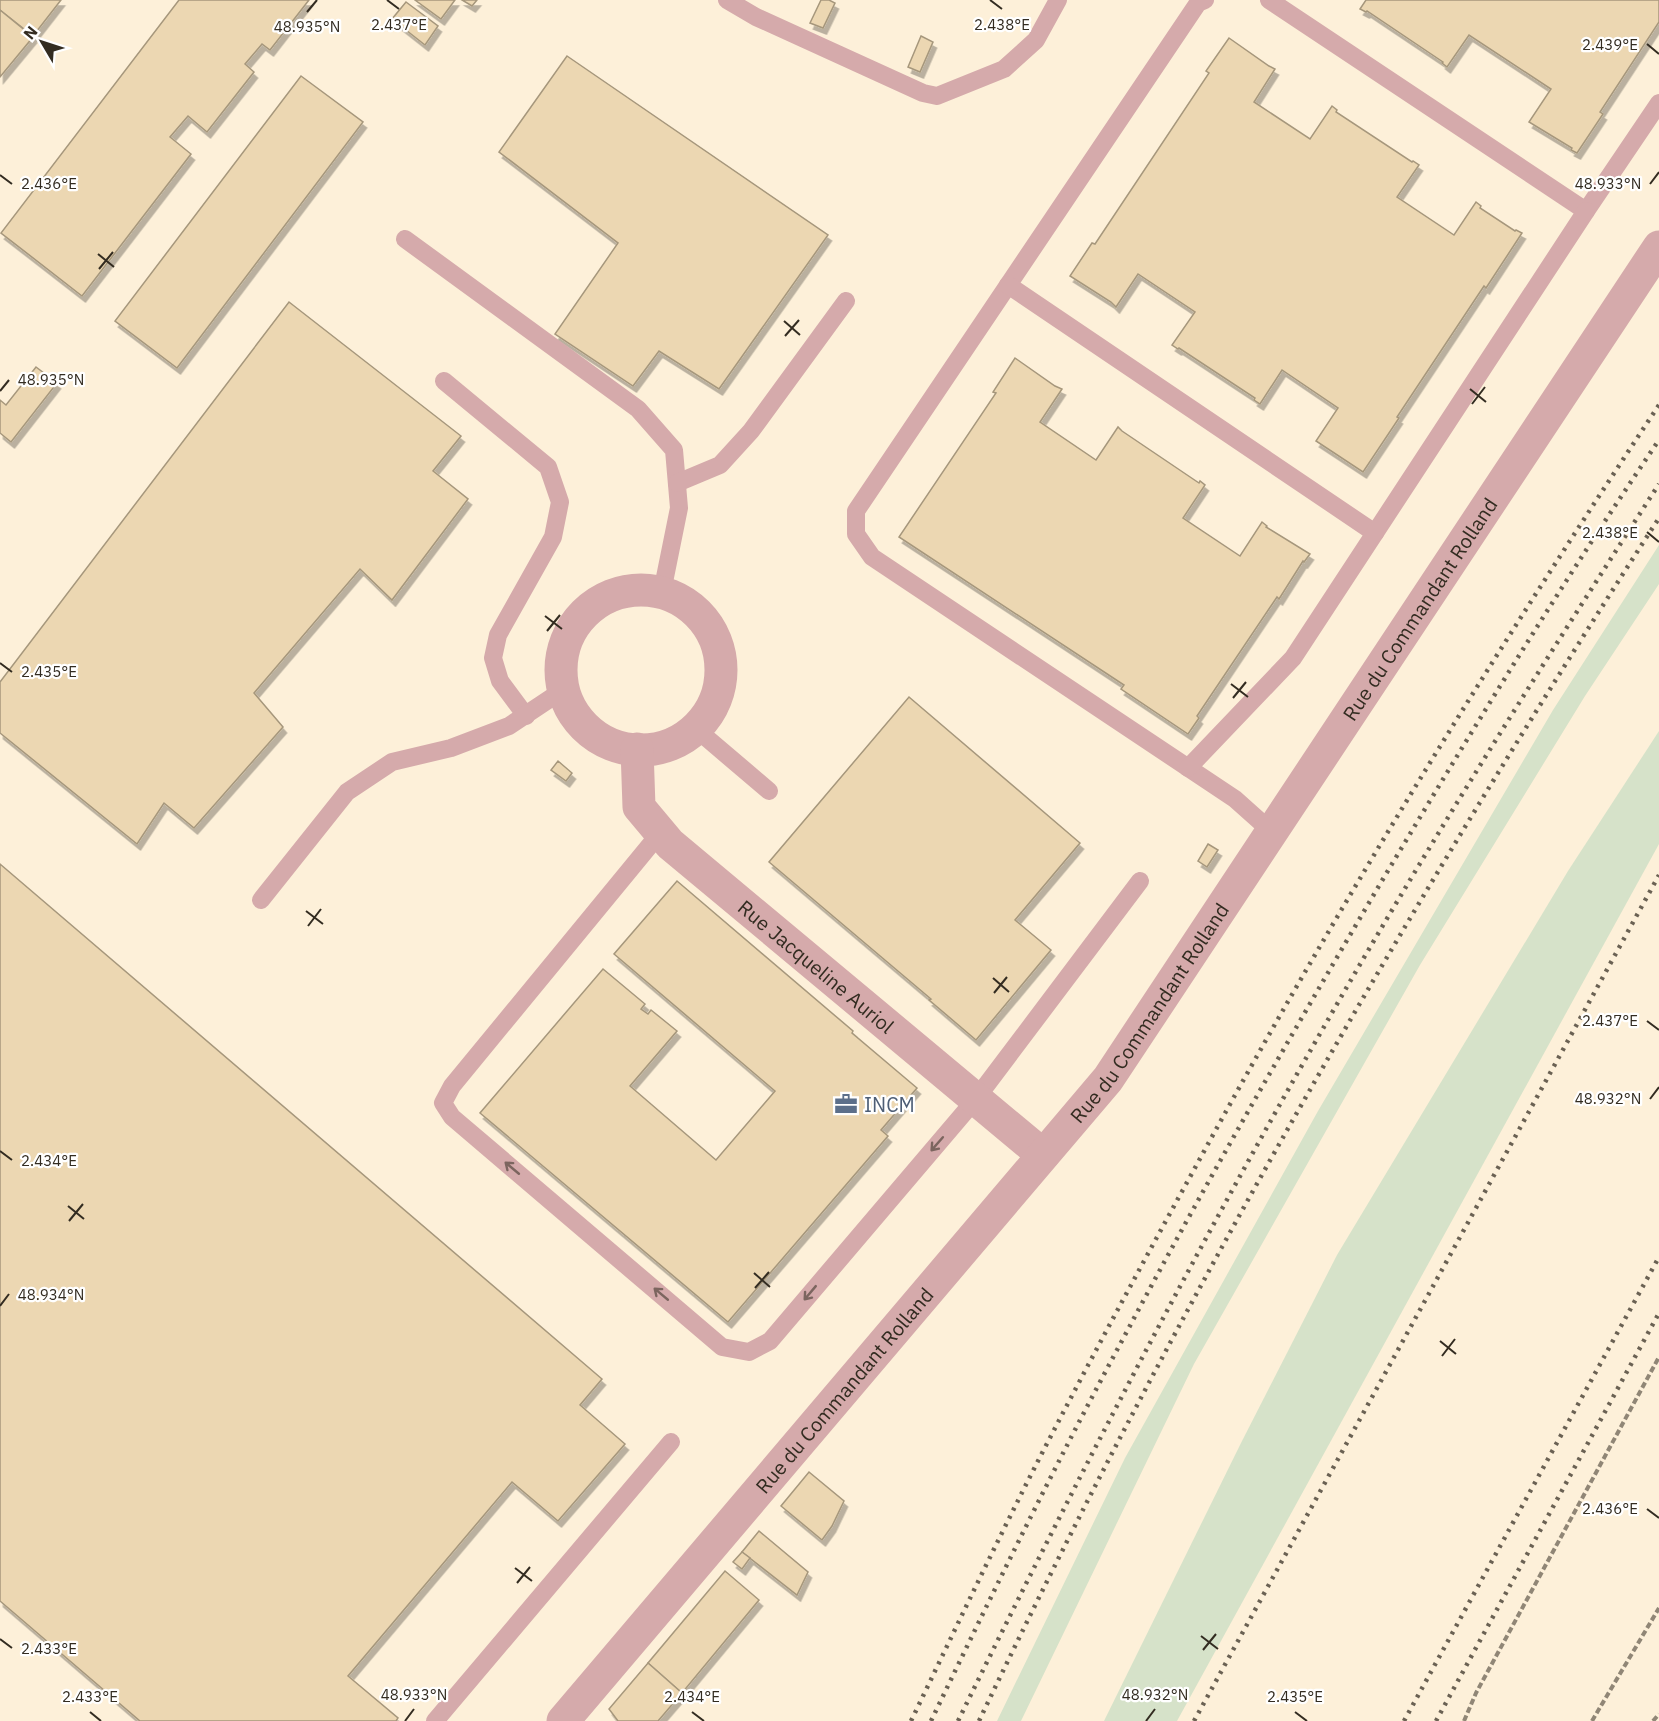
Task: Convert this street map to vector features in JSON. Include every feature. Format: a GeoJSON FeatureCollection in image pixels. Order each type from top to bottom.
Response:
{"type":"FeatureCollection","features":[{"type":"Feature","properties":{"kind":"street","name":"Rue du Commandant Rolland"},"geometry":{"type":"LineString","coordinates":[[563,1721],[1108,1079],[1659,247]]}},
{"type":"Feature","properties":{"kind":"street"},"geometry":{"type":"LineString","coordinates":[[642,590],[662,592],[696,611],[709,627],[717,644],[721,665],[720,686],[712,706],[700,724],[684,738],[665,746],[644,750],[623,748],[602,741],[585,727],[572,710],[563,690],[560,668],[564,646],[573,626],[588,610],[604,598],[623,592],[642,590]]}},
{"type":"Feature","properties":{"kind":"street","name":"Rue Jacqueline Auriol"},"geometry":{"type":"LineString","coordinates":[[637,749],[639,807],[670,844],[1043,1155]]}},
{"type":"Feature","properties":{"kind":"lane"},"geometry":{"type":"LineString","coordinates":[[727,0],[756,17],[923,93],[937,96],[1004,69],[1036,40],[1058,0]]}},
{"type":"Feature","properties":{"kind":"lane"},"geometry":{"type":"LineString","coordinates":[[1205,0],[1198,3],[856,511],[856,534],[872,557],[1235,799],[1272,832]]}},
{"type":"Feature","properties":{"kind":"lane"},"geometry":{"type":"LineString","coordinates":[[1269,0],[1586,211]]}},
{"type":"Feature","properties":{"kind":"lane"},"geometry":{"type":"LineString","coordinates":[[1188,768],[1293,658],[1659,103]]}},
{"type":"Feature","properties":{"kind":"lane"},"geometry":{"type":"LineString","coordinates":[[405,239],[638,409],[674,450],[679,508],[662,592]]}},
{"type":"Feature","properties":{"kind":"lane"},"geometry":{"type":"LineString","coordinates":[[1008,285],[1375,533]]}},
{"type":"Feature","properties":{"kind":"lane"},"geometry":{"type":"LineString","coordinates":[[677,483],[720,465],[751,430],[846,301]]}},
{"type":"Feature","properties":{"kind":"lane"},"geometry":{"type":"LineString","coordinates":[[444,381],[548,467],[560,502],[553,537],[498,635],[493,658],[500,681],[526,716]]}},
{"type":"Feature","properties":{"kind":"lane"},"geometry":{"type":"LineString","coordinates":[[261,900],[347,792],[392,762],[451,748],[510,726],[563,690]]}},
{"type":"Feature","properties":{"kind":"lane"},"geometry":{"type":"LineString","coordinates":[[695,728],[770,791]]}},
{"type":"Feature","properties":{"kind":"lane"},"geometry":{"type":"LineString","coordinates":[[660,833],[452,1086],[443,1103],[460,1125],[722,1347],[749,1353],[770,1341],[975,1100],[1140,881]]}},
{"type":"Feature","properties":{"kind":"lane"},"geometry":{"type":"LineString","coordinates":[[435,1721],[671,1442]]}},
{"type":"Feature","properties":{"kind":"path"},"geometry":{"type":"LineString","coordinates":[[1464,1721],[1476,1693],[1659,1357]]}},
{"type":"Feature","properties":{"kind":"path"},"geometry":{"type":"LineString","coordinates":[[1592,1721],[1659,1608]]}},
{"type":"Feature","properties":{"kind":"path"},"geometry":{"type":"LineString","coordinates":[[1653,1721],[1659,1714]]}},
{"type":"Feature","properties":{"kind":"green space"},"geometry":{"type":"Polygon","coordinates":[[[1659,545],[1659,584],[1585,696],[1420,965],[1194,1364],[1021,1721],[997,1721],[1125,1458],[1318,1111],[1553,710],[1659,545]]]}},
{"type":"Feature","properties":{"kind":"green space"},"geometry":{"type":"Polygon","coordinates":[[[1659,731],[1659,844],[1177,1721],[1104,1721],[1337,1255],[1568,871],[1659,731]]]}},
{"type":"Feature","properties":{"kind":"building"},"geometry":{"type":"Polygon","coordinates":[[[0,0],[61,0],[33,36],[0,10],[0,0]]]}},
{"type":"Feature","properties":{"kind":"building"},"geometry":{"type":"Polygon","coordinates":[[[179,0],[309,0],[270,50],[262,44],[245,64],[254,72],[207,132],[188,116],[170,137],[191,154],[82,296],[1,233],[179,0]]]}},
{"type":"Feature","properties":{"kind":"building"},"geometry":{"type":"Polygon","coordinates":[[[415,0],[455,0],[441,19],[415,0]]]}},
{"type":"Feature","properties":{"kind":"building"},"geometry":{"type":"Polygon","coordinates":[[[462,0],[477,0],[472,6],[462,0]]]}},
{"type":"Feature","properties":{"kind":"building"},"geometry":{"type":"Polygon","coordinates":[[[821,0],[835,3],[823,28],[810,23],[821,0]]]}},
{"type":"Feature","properties":{"kind":"building"},"geometry":{"type":"Polygon","coordinates":[[[1366,0],[1659,0],[1659,22],[1600,112],[1603,114],[1577,153],[1529,122],[1551,89],[1469,35],[1447,67],[1443,62],[1367,11],[1360,9],[1366,0]]]}},
{"type":"Feature","properties":{"kind":"building"},"geometry":{"type":"Polygon","coordinates":[[[406,2],[438,26],[425,45],[392,19],[406,2]]]}},
{"type":"Feature","properties":{"kind":"building"},"geometry":{"type":"Polygon","coordinates":[[[0,10],[33,37],[0,77],[0,10]]]}},
{"type":"Feature","properties":{"kind":"building"},"geometry":{"type":"Polygon","coordinates":[[[921,36],[933,42],[920,72],[908,67],[921,36]]]}},
{"type":"Feature","properties":{"kind":"building"},"geometry":{"type":"Polygon","coordinates":[[[1229,38],[1275,69],[1254,102],[1310,139],[1332,106],[1337,110],[1336,112],[1419,165],[1397,197],[1454,235],[1476,202],[1481,206],[1480,208],[1515,231],[1522,233],[1486,288],[1484,286],[1363,472],[1316,441],[1338,408],[1282,370],[1260,404],[1254,400],[1255,398],[1172,345],[1195,312],[1138,274],[1116,307],[1070,276],[1092,243],[1095,244],[1209,73],[1206,71],[1229,38]]]}},
{"type":"Feature","properties":{"kind":"building"},"geometry":{"type":"Polygon","coordinates":[[[567,56],[828,235],[719,389],[659,351],[633,386],[555,334],[618,243],[499,152],[567,56]]]}},
{"type":"Feature","properties":{"kind":"building"},"geometry":{"type":"Polygon","coordinates":[[[301,76],[363,122],[177,368],[115,321],[301,76]]]}},
{"type":"Feature","properties":{"kind":"building"},"geometry":{"type":"Polygon","coordinates":[[[289,302],[461,436],[433,471],[468,499],[392,600],[360,569],[254,693],[283,727],[194,828],[164,803],[137,844],[0,733],[0,682],[289,302]]]}},
{"type":"Feature","properties":{"kind":"building"},"geometry":{"type":"Polygon","coordinates":[[[1015,358],[1062,389],[1040,422],[1096,460],[1118,427],[1199,483],[1200,481],[1205,485],[1183,518],[1240,556],[1262,522],[1266,527],[1310,554],[1279,599],[1277,597],[1197,716],[1199,718],[1188,734],[1121,689],[1124,685],[899,537],[996,393],[993,392],[1015,358]]]}},
{"type":"Feature","properties":{"kind":"building"},"geometry":{"type":"Polygon","coordinates":[[[36,367],[57,383],[11,442],[0,433],[0,400],[6,405],[36,367]]]}},
{"type":"Feature","properties":{"kind":"building"},"geometry":{"type":"Polygon","coordinates":[[[909,697],[1080,843],[1015,920],[1051,950],[976,1040],[769,862],[909,697]]]}},
{"type":"Feature","properties":{"kind":"building"},"geometry":{"type":"Polygon","coordinates":[[[558,761],[572,773],[566,781],[551,770],[558,761]]]}},
{"type":"Feature","properties":{"kind":"building"},"geometry":{"type":"Polygon","coordinates":[[[1208,844],[1218,850],[1207,867],[1198,861],[1208,844]]]}},
{"type":"Feature","properties":{"kind":"building"},"geometry":{"type":"Polygon","coordinates":[[[0,864],[602,1379],[580,1405],[625,1444],[558,1521],[512,1482],[348,1676],[398,1718],[396,1721],[140,1721],[0,1601],[0,864]]]}},
{"type":"Feature","properties":{"kind":"building"},"geometry":{"type":"Polygon","coordinates":[[[677,881],[917,1088],[881,1130],[888,1136],[728,1322],[480,1113],[603,969],[645,1004],[641,1009],[648,1014],[651,1010],[677,1031],[630,1086],[716,1160],[775,1091],[614,954],[677,881]]]}},
{"type":"Feature","properties":{"kind":"building"},"geometry":{"type":"Polygon","coordinates":[[[809,1472],[844,1501],[832,1526],[822,1540],[781,1506],[809,1472]]]}},
{"type":"Feature","properties":{"kind":"building"},"geometry":{"type":"Polygon","coordinates":[[[759,1531],[808,1572],[797,1595],[742,1552],[759,1531]]]}},
{"type":"Feature","properties":{"kind":"building"},"geometry":{"type":"Polygon","coordinates":[[[742,1552],[750,1558],[742,1569],[733,1562],[742,1552]]]}},
{"type":"Feature","properties":{"kind":"building"},"geometry":{"type":"Polygon","coordinates":[[[725,1571],[759,1600],[682,1693],[648,1663],[725,1571]]]}},
{"type":"Feature","properties":{"kind":"building"},"geometry":{"type":"Polygon","coordinates":[[[648,1663],[682,1693],[658,1721],[618,1721],[609,1709],[648,1663]]]}},
{"type":"Feature","properties":{"kind":"railway"},"geometry":{"type":"LineString","coordinates":[[911,1721],[1057,1424],[1250,1068],[1419,780],[1537,591],[1659,405]]}},
{"type":"Feature","properties":{"kind":"railway"},"geometry":{"type":"LineString","coordinates":[[931,1721],[1074,1432],[1155,1279],[1251,1106],[1383,879],[1484,712],[1587,548],[1659,440]]}},
{"type":"Feature","properties":{"kind":"railway"},"geometry":{"type":"LineString","coordinates":[[958,1721],[1135,1370],[1276,1111],[1446,820],[1659,484]]}},
{"type":"Feature","properties":{"kind":"railway"},"geometry":{"type":"LineString","coordinates":[[979,1721],[1134,1412],[1215,1259],[1300,1108],[1475,810],[1659,518]]}},
{"type":"Feature","properties":{"kind":"railway"},"geometry":{"type":"LineString","coordinates":[[1194,1721],[1659,875]]}},
{"type":"Feature","properties":{"kind":"railway"},"geometry":{"type":"LineString","coordinates":[[1404,1721],[1659,1257]]}},
{"type":"Feature","properties":{"kind":"railway"},"geometry":{"type":"LineString","coordinates":[[1436,1721],[1659,1313]]}},
{"type":"Feature","properties":{"kind":"place","name":"INCM"},"geometry":{"type":"Point","coordinates":[846,1104]}}]}
